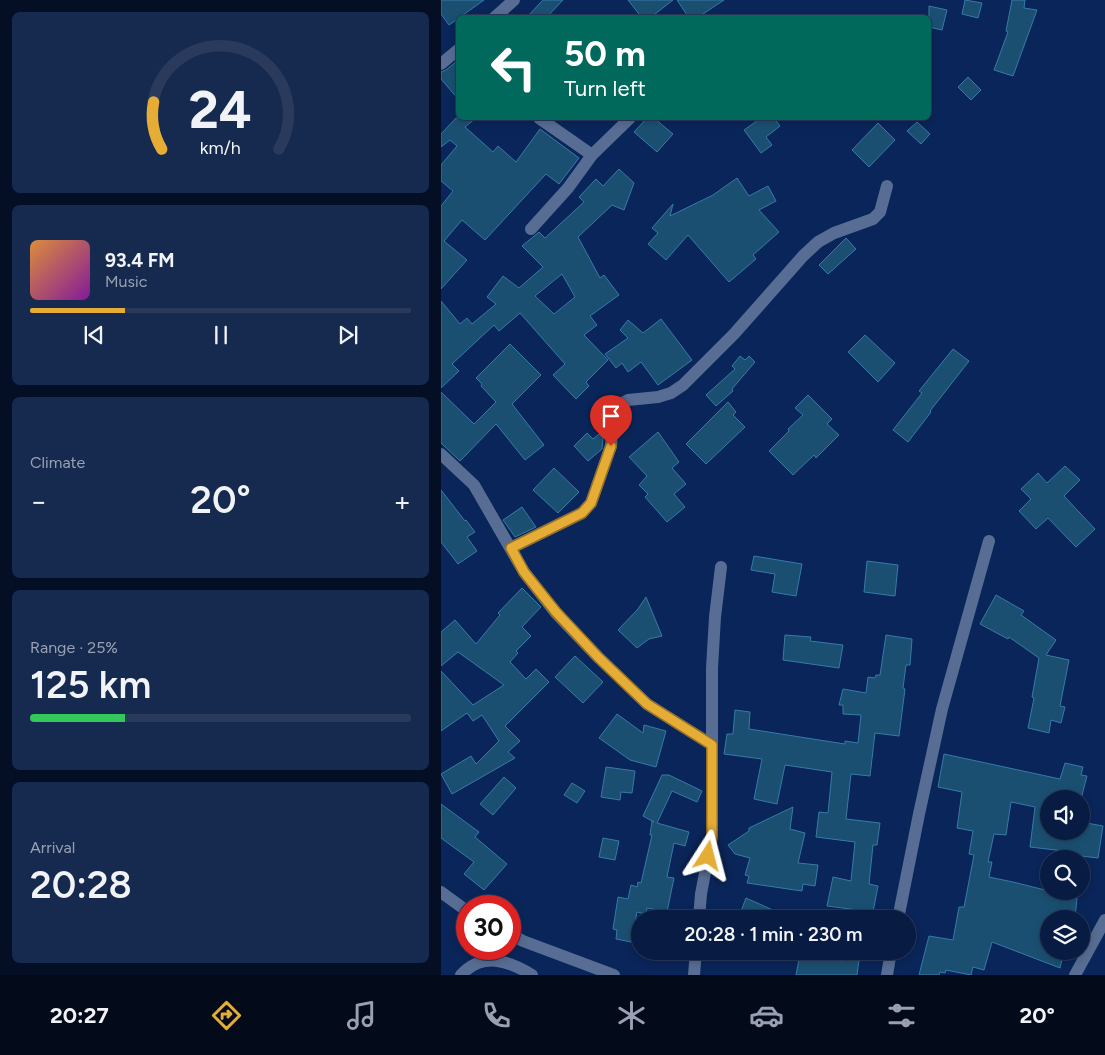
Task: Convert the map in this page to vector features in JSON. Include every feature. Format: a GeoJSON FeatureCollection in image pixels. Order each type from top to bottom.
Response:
{"type":"FeatureCollection","features":[{"type":"Feature","properties":{"kind":"street"},"geometry":{"type":"LineString","coordinates":[[497,15],[514,0]]}},
{"type":"Feature","properties":{"kind":"street"},"geometry":{"type":"LineString","coordinates":[[441,64],[456,52]]}},
{"type":"Feature","properties":{"kind":"street"},"geometry":{"type":"LineString","coordinates":[[542,120],[592,155]]}},
{"type":"Feature","properties":{"kind":"street"},"geometry":{"type":"LineString","coordinates":[[531,229],[568,188],[592,155],[628,120]]}},
{"type":"Feature","properties":{"kind":"street"},"geometry":{"type":"LineString","coordinates":[[511,548],[582,513],[591,503],[611,446],[610,419],[613,407],[629,400],[658,397],[671,393],[683,385],[734,334],[803,256],[818,242],[834,233],[873,219],[880,212],[887,186]]}},
{"type":"Feature","properties":{"kind":"street"},"geometry":{"type":"LineString","coordinates":[[441,454],[474,485],[524,572],[556,612],[605,664],[647,704],[712,745]]}},
{"type":"Feature","properties":{"kind":"street"},"geometry":{"type":"LineString","coordinates":[[900,910],[942,709],[989,541]]}},
{"type":"Feature","properties":{"kind":"street"},"geometry":{"type":"LineString","coordinates":[[700,910],[712,836],[712,668],[715,617],[721,567]]}},
{"type":"Feature","properties":{"kind":"street"},"geometry":{"type":"LineString","coordinates":[[441,892],[456,903]]}},
{"type":"Feature","properties":{"kind":"street"},"geometry":{"type":"LineString","coordinates":[[1075,975],[1105,920]]}},
{"type":"Feature","properties":{"kind":"street"},"geometry":{"type":"LineString","coordinates":[[521,940],[614,975]]}},
{"type":"Feature","properties":{"kind":"street"},"geometry":{"type":"LineString","coordinates":[[461,975],[476,962],[488,960],[501,961],[532,975]]}},
{"type":"Feature","properties":{"kind":"street"},"geometry":{"type":"LineString","coordinates":[[694,975],[695,960]]}},
{"type":"Feature","properties":{"kind":"street"},"geometry":{"type":"LineString","coordinates":[[887,975],[890,960]]}},
{"type":"Feature","properties":{"kind":"building"},"geometry":{"type":"Polygon","coordinates":[[[441,0],[484,0],[463,15],[456,15],[456,20],[449,25],[441,14],[441,0]]]}},
{"type":"Feature","properties":{"kind":"building"},"geometry":{"type":"Polygon","coordinates":[[[543,0],[563,0],[549,15],[529,15],[543,0]]]}},
{"type":"Feature","properties":{"kind":"building"},"geometry":{"type":"Polygon","coordinates":[[[628,0],[673,0],[654,15],[640,15],[628,0]]]}},
{"type":"Feature","properties":{"kind":"building"},"geometry":{"type":"Polygon","coordinates":[[[677,0],[724,0],[702,15],[687,15],[677,0]]]}},
{"type":"Feature","properties":{"kind":"building"},"geometry":{"type":"Polygon","coordinates":[[[965,0],[982,3],[978,18],[962,14],[965,0]]]}},
{"type":"Feature","properties":{"kind":"building"},"geometry":{"type":"Polygon","coordinates":[[[1012,0],[1025,0],[1024,8],[1037,10],[1013,76],[994,70],[1008,32],[1006,31],[1012,0]]]}},
{"type":"Feature","properties":{"kind":"building"},"geometry":{"type":"Polygon","coordinates":[[[929,6],[947,10],[942,30],[931,27],[931,15],[929,15],[929,6]]]}},
{"type":"Feature","properties":{"kind":"building"},"geometry":{"type":"Polygon","coordinates":[[[456,62],[456,96],[441,79],[441,72],[456,62]]]}},
{"type":"Feature","properties":{"kind":"building"},"geometry":{"type":"Polygon","coordinates":[[[968,77],[981,90],[971,100],[958,87],[968,77]]]}},
{"type":"Feature","properties":{"kind":"building"},"geometry":{"type":"Polygon","coordinates":[[[456,118],[456,120],[474,120],[465,127],[493,152],[498,146],[516,162],[540,129],[579,158],[559,184],[546,174],[485,240],[462,220],[444,241],[467,260],[441,289],[441,206],[453,191],[441,181],[441,165],[457,146],[450,140],[441,147],[441,134],[456,118]]]}},
{"type":"Feature","properties":{"kind":"building"},"geometry":{"type":"Polygon","coordinates":[[[645,120],[656,120],[673,134],[657,152],[634,132],[645,120]]]}},
{"type":"Feature","properties":{"kind":"building"},"geometry":{"type":"Polygon","coordinates":[[[758,120],[776,120],[780,126],[766,137],[772,145],[761,153],[744,130],[758,120]]]}},
{"type":"Feature","properties":{"kind":"building"},"geometry":{"type":"Polygon","coordinates":[[[917,122],[930,134],[921,144],[907,131],[917,122]]]}},
{"type":"Feature","properties":{"kind":"building"},"geometry":{"type":"Polygon","coordinates":[[[878,123],[895,140],[869,167],[852,150],[878,123]]]}},
{"type":"Feature","properties":{"kind":"building"},"geometry":{"type":"Polygon","coordinates":[[[619,169],[634,183],[624,210],[612,205],[578,237],[600,278],[604,275],[619,295],[590,316],[597,325],[584,335],[608,360],[586,382],[589,386],[576,399],[553,375],[565,364],[520,313],[499,331],[494,325],[452,364],[459,371],[441,388],[441,301],[460,324],[467,318],[472,324],[496,304],[487,297],[503,276],[519,288],[543,267],[522,246],[539,232],[545,238],[584,202],[579,197],[596,179],[603,186],[619,169]],[[562,274],[535,296],[554,314],[575,297],[562,274]]]}},
{"type":"Feature","properties":{"kind":"building"},"geometry":{"type":"Polygon","coordinates":[[[737,178],[749,196],[768,186],[776,201],[759,210],[779,232],[753,255],[756,259],[729,282],[688,235],[666,260],[648,244],[658,233],[652,228],[673,204],[670,216],[713,195],[737,178]]]}},
{"type":"Feature","properties":{"kind":"building"},"geometry":{"type":"Polygon","coordinates":[[[846,238],[856,249],[828,274],[819,265],[846,238]]]}},
{"type":"Feature","properties":{"kind":"building"},"geometry":{"type":"Polygon","coordinates":[[[661,319],[692,360],[658,385],[641,362],[628,372],[622,363],[616,368],[605,354],[628,338],[620,330],[628,320],[643,333],[661,319]]]}},
{"type":"Feature","properties":{"kind":"building"},"geometry":{"type":"Polygon","coordinates":[[[865,335],[895,363],[878,382],[848,352],[865,335]]]}},
{"type":"Feature","properties":{"kind":"building"},"geometry":{"type":"Polygon","coordinates":[[[510,344],[541,375],[512,404],[544,445],[525,460],[496,424],[460,461],[441,443],[441,392],[474,424],[496,402],[476,378],[510,344]]]}},
{"type":"Feature","properties":{"kind":"building"},"geometry":{"type":"Polygon","coordinates":[[[953,349],[969,361],[908,442],[893,430],[922,393],[919,391],[953,349]]]}},
{"type":"Feature","properties":{"kind":"building"},"geometry":{"type":"Polygon","coordinates":[[[740,356],[745,360],[749,356],[755,362],[732,389],[733,391],[716,406],[706,395],[735,369],[732,366],[740,356]]]}},
{"type":"Feature","properties":{"kind":"building"},"geometry":{"type":"Polygon","coordinates":[[[808,395],[832,419],[827,424],[839,435],[816,458],[814,455],[793,475],[769,451],[803,415],[795,408],[808,395]]]}},
{"type":"Feature","properties":{"kind":"building"},"geometry":{"type":"Polygon","coordinates":[[[728,402],[736,412],[733,415],[745,427],[706,464],[686,444],[728,402]]]}},
{"type":"Feature","properties":{"kind":"building"},"geometry":{"type":"Polygon","coordinates":[[[658,432],[679,462],[672,468],[686,484],[674,494],[685,507],[667,522],[645,497],[648,494],[639,485],[647,476],[629,457],[658,432]]]}},
{"type":"Feature","properties":{"kind":"building"},"geometry":{"type":"Polygon","coordinates":[[[587,433],[593,439],[599,434],[603,438],[602,449],[588,461],[574,446],[587,433]]]}},
{"type":"Feature","properties":{"kind":"building"},"geometry":{"type":"Polygon","coordinates":[[[1065,466],[1080,480],[1064,496],[1095,529],[1076,547],[1048,518],[1036,529],[1019,511],[1031,499],[1021,489],[1038,473],[1047,483],[1065,466]]]}},
{"type":"Feature","properties":{"kind":"building"},"geometry":{"type":"Polygon","coordinates":[[[554,468],[579,492],[558,513],[533,490],[554,468]]]}},
{"type":"Feature","properties":{"kind":"building"},"geometry":{"type":"Polygon","coordinates":[[[441,490],[475,532],[467,537],[477,551],[458,564],[441,542],[441,490]]]}},
{"type":"Feature","properties":{"kind":"building"},"geometry":{"type":"Polygon","coordinates":[[[522,507],[536,527],[515,537],[503,520],[522,507]]]}},
{"type":"Feature","properties":{"kind":"building"},"geometry":{"type":"Polygon","coordinates":[[[754,556],[802,564],[796,596],[772,592],[775,574],[751,570],[754,556]]]}},
{"type":"Feature","properties":{"kind":"building"},"geometry":{"type":"Polygon","coordinates":[[[867,561],[898,565],[895,596],[864,592],[867,561]]]}},
{"type":"Feature","properties":{"kind":"building"},"geometry":{"type":"Polygon","coordinates":[[[522,588],[541,607],[522,627],[531,636],[516,651],[518,653],[510,662],[526,679],[536,669],[549,682],[505,726],[520,741],[508,752],[515,758],[452,794],[441,774],[471,756],[476,764],[499,741],[482,715],[473,721],[467,713],[441,731],[441,671],[473,705],[504,685],[458,652],[441,666],[441,632],[455,620],[476,644],[500,615],[498,613],[522,588]]]}},
{"type":"Feature","properties":{"kind":"building"},"geometry":{"type":"Polygon","coordinates":[[[996,595],[1024,611],[1021,615],[1056,640],[1046,655],[1069,660],[1060,706],[1065,707],[1061,723],[1051,720],[1049,733],[1028,728],[1039,658],[1009,637],[1008,639],[980,624],[996,595]]]}},
{"type":"Feature","properties":{"kind":"building"},"geometry":{"type":"Polygon","coordinates":[[[646,597],[662,636],[649,639],[637,648],[618,630],[638,609],[646,597]]]}},
{"type":"Feature","properties":{"kind":"building"},"geometry":{"type":"Polygon","coordinates":[[[785,635],[811,637],[810,641],[843,645],[839,668],[783,660],[785,635]]]}},
{"type":"Feature","properties":{"kind":"building"},"geometry":{"type":"Polygon","coordinates":[[[886,635],[912,639],[910,665],[906,665],[899,736],[875,733],[870,776],[851,774],[846,819],[880,823],[877,845],[873,845],[869,884],[878,886],[873,910],[827,906],[833,877],[851,881],[855,842],[816,837],[819,812],[828,813],[832,772],[785,765],[777,804],[754,799],[762,759],[724,754],[727,734],[733,734],[735,710],[750,712],[749,729],[845,744],[845,741],[858,743],[861,715],[843,714],[843,705],[839,705],[843,689],[866,693],[868,677],[875,678],[876,675],[880,675],[886,635]]]}},
{"type":"Feature","properties":{"kind":"building"},"geometry":{"type":"Polygon","coordinates":[[[575,656],[603,682],[583,703],[555,677],[575,656]]]}},
{"type":"Feature","properties":{"kind":"building"},"geometry":{"type":"Polygon","coordinates":[[[617,714],[643,733],[644,725],[666,731],[656,767],[630,760],[599,738],[617,714]]]}},
{"type":"Feature","properties":{"kind":"building"},"geometry":{"type":"Polygon","coordinates":[[[944,754],[1060,779],[1065,763],[1083,767],[1081,775],[1087,776],[1083,790],[1040,790],[1040,840],[1090,840],[1090,824],[1103,826],[1098,858],[1090,857],[1090,850],[1056,850],[1030,847],[1035,807],[1011,802],[1006,835],[994,834],[988,862],[992,862],[989,877],[1040,889],[1040,900],[1077,900],[1076,910],[1040,910],[1040,960],[1062,960],[1060,968],[992,942],[984,970],[973,967],[971,975],[946,970],[945,973],[940,972],[939,975],[919,975],[929,936],[953,940],[959,907],[964,907],[974,855],[969,854],[973,831],[957,828],[962,792],[938,787],[944,754]]]}},
{"type":"Feature","properties":{"kind":"building"},"geometry":{"type":"Polygon","coordinates":[[[606,767],[635,771],[632,793],[621,792],[620,800],[601,797],[606,767]]]}},
{"type":"Feature","properties":{"kind":"building"},"geometry":{"type":"Polygon","coordinates":[[[662,775],[669,775],[702,791],[697,802],[672,791],[657,823],[689,832],[685,846],[674,843],[667,877],[674,878],[667,910],[647,908],[647,910],[631,910],[631,942],[616,939],[617,930],[613,929],[618,897],[628,899],[631,885],[637,887],[638,882],[641,883],[652,835],[650,835],[652,821],[654,822],[643,816],[662,775]]]}},
{"type":"Feature","properties":{"kind":"building"},"geometry":{"type":"Polygon","coordinates":[[[504,777],[516,788],[493,815],[480,804],[504,777]]]}},
{"type":"Feature","properties":{"kind":"building"},"geometry":{"type":"Polygon","coordinates":[[[572,783],[585,791],[577,803],[564,795],[572,783]]]}},
{"type":"Feature","properties":{"kind":"building"},"geometry":{"type":"Polygon","coordinates":[[[441,804],[479,832],[475,837],[507,864],[484,890],[464,874],[474,862],[441,838],[441,804]]]}},
{"type":"Feature","properties":{"kind":"building"},"geometry":{"type":"Polygon","coordinates":[[[793,807],[790,829],[805,833],[798,863],[818,865],[815,886],[803,884],[802,891],[747,883],[749,876],[745,875],[750,858],[735,854],[728,845],[749,831],[749,828],[793,807]]]}},
{"type":"Feature","properties":{"kind":"building"},"geometry":{"type":"Polygon","coordinates":[[[603,838],[619,841],[615,860],[599,857],[603,838]]]}},
{"type":"Feature","properties":{"kind":"building"},"geometry":{"type":"Polygon","coordinates":[[[746,898],[773,910],[741,910],[746,898]]]}},
{"type":"Feature","properties":{"kind":"building"},"geometry":{"type":"Polygon","coordinates":[[[799,960],[859,960],[857,975],[796,975],[799,960]]]}},
{"type":"Feature","properties":{"kind":"route"},"geometry":{"type":"LineString","coordinates":[[611,446],[591,503],[582,513],[511,548],[524,572],[556,612],[598,657],[647,704],[712,745],[712,836],[708,856]]}}]}
